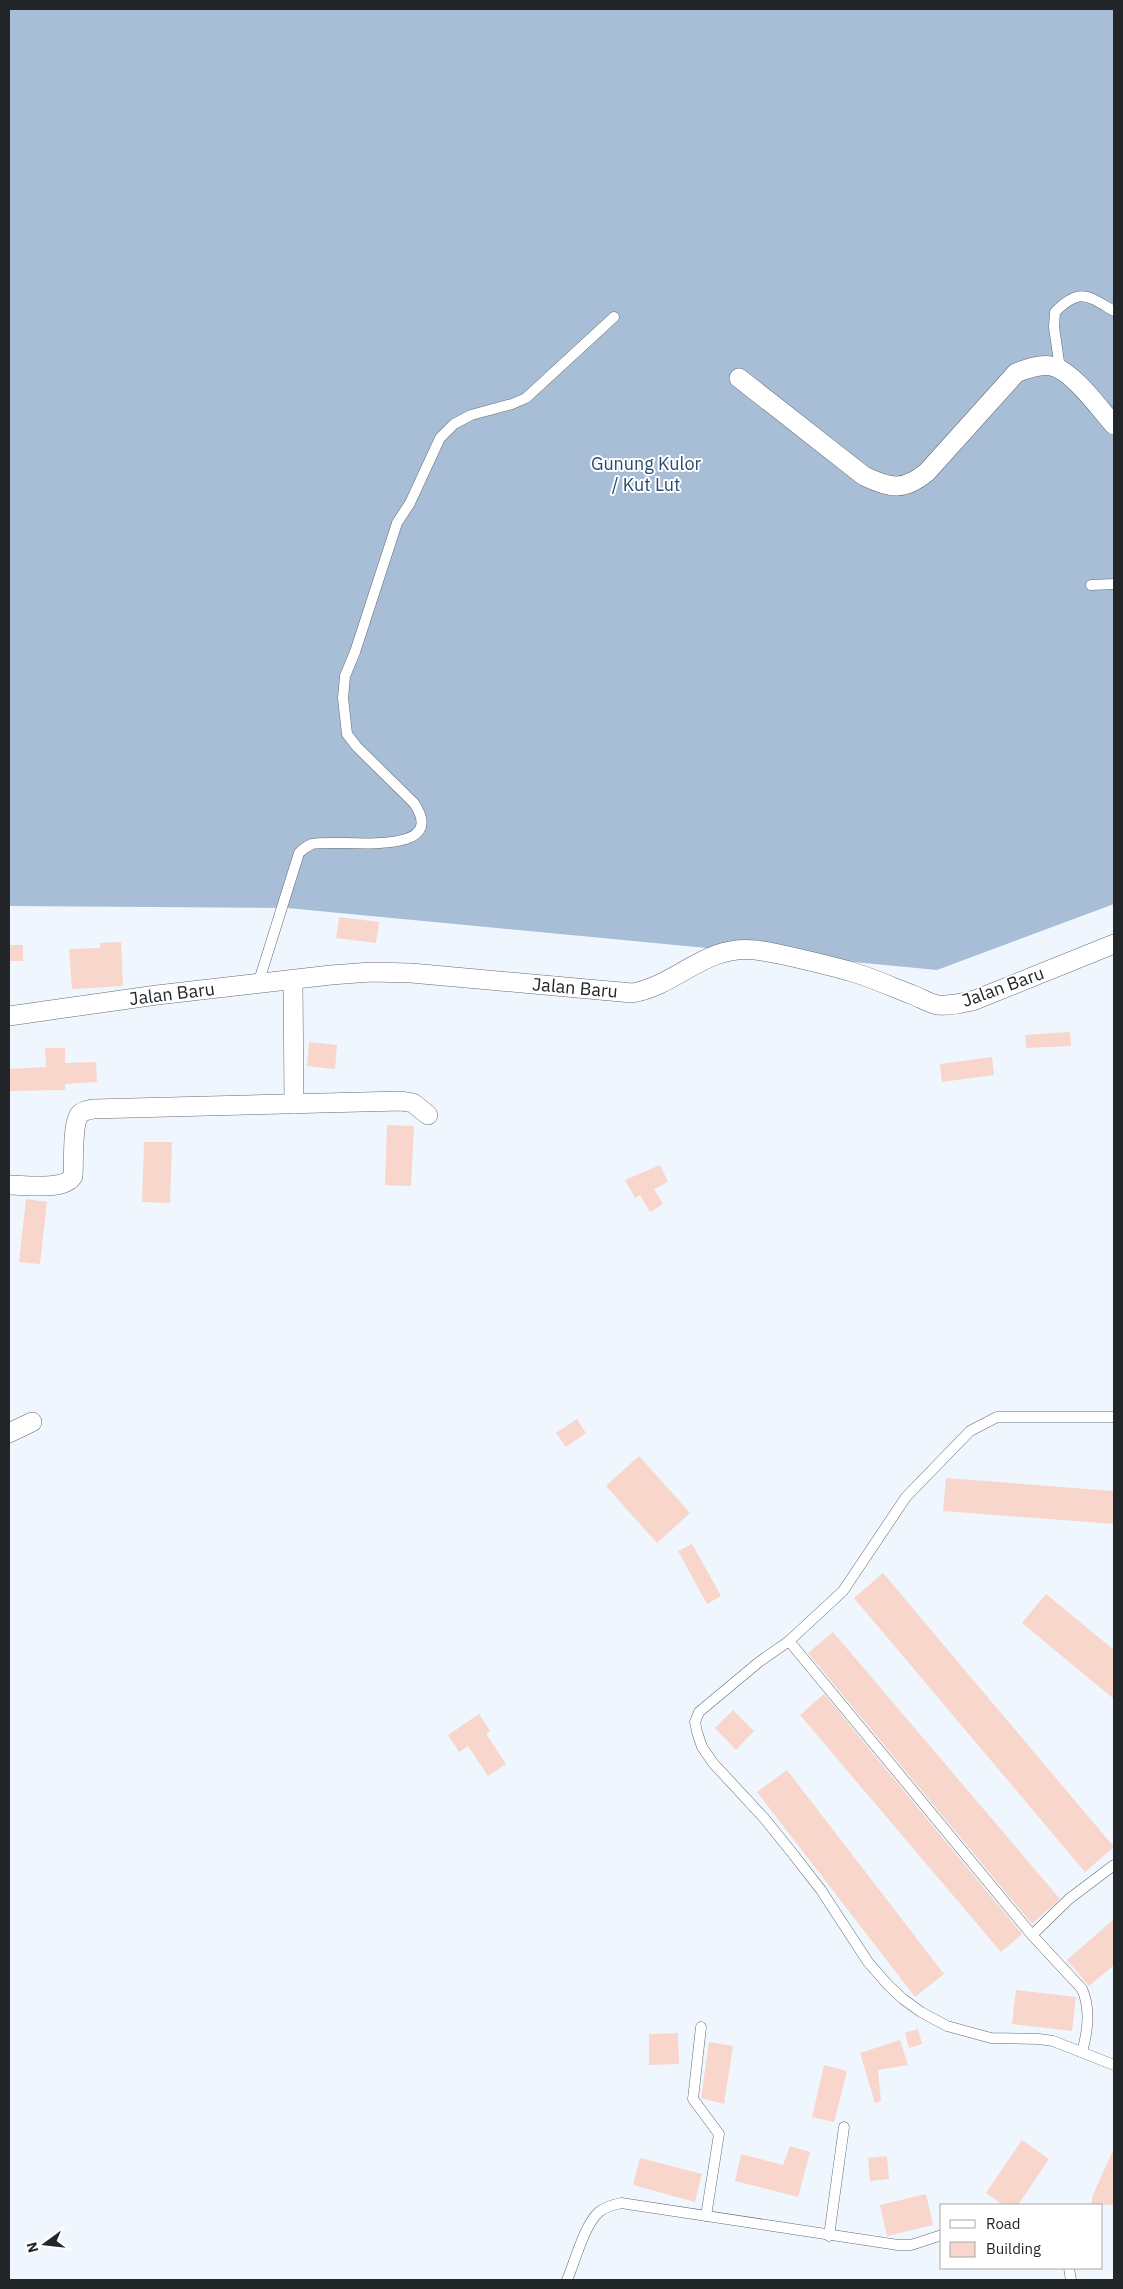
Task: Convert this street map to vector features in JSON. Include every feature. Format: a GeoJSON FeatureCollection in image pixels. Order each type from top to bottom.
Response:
{"type":"FeatureCollection","features":[{"type":"Feature","properties":{"kind":"street"},"geometry":{"type":"LineString","coordinates":[[739,378],[864,476],[884,485],[900,486],[913,483],[927,472],[1016,373],[1030,368],[1049,365],[1060,369],[1075,382],[1114,425]]}},
{"type":"Feature","properties":{"kind":"street","name":"Jalan Baru"},"geometry":{"type":"LineString","coordinates":[[9,1016],[157,995],[371,972],[632,993],[656,987],[699,961],[723,953],[755,950],[850,971],[937,1005],[958,1004],[975,1000],[1114,944]]}},
{"type":"Feature","properties":{"kind":"street"},"geometry":{"type":"LineString","coordinates":[[293,980],[294,1104]]}},
{"type":"Feature","properties":{"kind":"street"},"geometry":{"type":"LineString","coordinates":[[9,1185],[59,1186],[71,1181],[73,1176],[76,1124],[79,1115],[84,1111],[93,1109],[401,1101],[413,1103],[428,1115]]}},
{"type":"Feature","properties":{"kind":"street"},"geometry":{"type":"LineString","coordinates":[[9,1433],[32,1422]]}},
{"type":"Feature","properties":{"kind":"lane"},"geometry":{"type":"LineString","coordinates":[[1060,369],[1054,327],[1055,312],[1065,302],[1076,296],[1092,297],[1114,311]]}},
{"type":"Feature","properties":{"kind":"lane"},"geometry":{"type":"LineString","coordinates":[[258,984],[300,853],[306,847],[319,844],[381,844],[404,840],[418,832],[422,826],[422,814],[414,803],[358,747],[348,734],[343,698],[345,676],[355,652],[397,523],[410,503],[440,438],[454,424],[471,415],[512,404],[526,398],[614,317]]}},
{"type":"Feature","properties":{"kind":"lane"},"geometry":{"type":"LineString","coordinates":[[1091,585],[1114,584]]}},
{"type":"Feature","properties":{"kind":"lane"},"geometry":{"type":"LineString","coordinates":[[1114,1417],[996,1417],[970,1431],[906,1497],[843,1591],[789,1641],[759,1662],[699,1712],[695,1722],[702,1747],[713,1763],[794,1854],[822,1890],[868,1962],[903,1999],[921,2012],[947,2026],[992,2038],[1053,2041],[1114,2065]]}},
{"type":"Feature","properties":{"kind":"lane"},"geometry":{"type":"LineString","coordinates":[[789,1641],[1032,1935],[1075,1980],[1086,1997],[1088,2029],[1082,2052]]}},
{"type":"Feature","properties":{"kind":"lane"},"geometry":{"type":"LineString","coordinates":[[1032,1935],[1069,1900],[1114,1865]]}},
{"type":"Feature","properties":{"kind":"lane"},"geometry":{"type":"LineString","coordinates":[[701,2027],[694,2099],[719,2134],[706,2216]]}},
{"type":"Feature","properties":{"kind":"lane"},"geometry":{"type":"LineString","coordinates":[[829,2236],[844,2127]]}},
{"type":"Feature","properties":{"kind":"lane"},"geometry":{"type":"LineString","coordinates":[[567,2280],[590,2225],[597,2214],[607,2207],[620,2204],[631,2204],[898,2246],[911,2245],[940,2236]]}},
{"type":"Feature","properties":{"kind":"green space","name":"Gunung Kulor / Kut Lut"},"geometry":{"type":"Polygon","coordinates":[[[9,9],[1114,9],[1114,904],[937,970],[287,908],[9,906],[9,9]]]}},
{"type":"Feature","properties":{"kind":"building"},"geometry":{"type":"Polygon","coordinates":[[[339,917],[379,922],[376,943],[336,938],[339,917]]]}},
{"type":"Feature","properties":{"kind":"building"},"geometry":{"type":"Polygon","coordinates":[[[121,942],[123,986],[72,989],[69,949],[100,948],[100,943],[121,942]]]}},
{"type":"Feature","properties":{"kind":"building"},"geometry":{"type":"Polygon","coordinates":[[[10,945],[23,945],[23,961],[9,961],[10,945]]]}},
{"type":"Feature","properties":{"kind":"building"},"geometry":{"type":"Polygon","coordinates":[[[1070,1032],[1071,1046],[1026,1048],[1025,1035],[1070,1032]]]}},
{"type":"Feature","properties":{"kind":"building"},"geometry":{"type":"Polygon","coordinates":[[[309,1042],[337,1045],[335,1069],[307,1066],[309,1042]]]}},
{"type":"Feature","properties":{"kind":"building"},"geometry":{"type":"Polygon","coordinates":[[[45,1048],[65,1048],[65,1063],[96,1062],[97,1082],[65,1084],[65,1090],[9,1091],[9,1069],[46,1067],[45,1048]]]}},
{"type":"Feature","properties":{"kind":"building"},"geometry":{"type":"Polygon","coordinates":[[[992,1057],[994,1075],[942,1082],[940,1064],[992,1057]]]}},
{"type":"Feature","properties":{"kind":"building"},"geometry":{"type":"Polygon","coordinates":[[[387,1125],[414,1126],[411,1186],[385,1185],[387,1125]]]}},
{"type":"Feature","properties":{"kind":"building"},"geometry":{"type":"Polygon","coordinates":[[[144,1142],[172,1142],[170,1203],[142,1202],[144,1142]]]}},
{"type":"Feature","properties":{"kind":"building"},"geometry":{"type":"Polygon","coordinates":[[[660,1165],[668,1182],[654,1189],[663,1204],[650,1212],[640,1195],[635,1198],[625,1180],[660,1165]]]}},
{"type":"Feature","properties":{"kind":"building"},"geometry":{"type":"Polygon","coordinates":[[[26,1199],[47,1202],[40,1264],[19,1262],[26,1199]]]}},
{"type":"Feature","properties":{"kind":"building"},"geometry":{"type":"Polygon","coordinates":[[[577,1419],[586,1433],[566,1447],[556,1433],[577,1419]]]}},
{"type":"Feature","properties":{"kind":"building"},"geometry":{"type":"Polygon","coordinates":[[[639,1456],[690,1513],[657,1543],[606,1486],[639,1456]]]}},
{"type":"Feature","properties":{"kind":"building"},"geometry":{"type":"Polygon","coordinates":[[[946,1478],[1114,1491],[1114,1524],[943,1511],[946,1478]]]}},
{"type":"Feature","properties":{"kind":"building"},"geometry":{"type":"Polygon","coordinates":[[[692,1544],[721,1596],[707,1604],[678,1551],[692,1544]]]}},
{"type":"Feature","properties":{"kind":"building"},"geometry":{"type":"Polygon","coordinates":[[[883,1573],[1114,1847],[1085,1872],[854,1598],[883,1573]]]}},
{"type":"Feature","properties":{"kind":"building"},"geometry":{"type":"Polygon","coordinates":[[[1046,1594],[1114,1650],[1114,1699],[1022,1623],[1046,1594]]]}},
{"type":"Feature","properties":{"kind":"building"},"geometry":{"type":"Polygon","coordinates":[[[833,1632],[1060,1899],[1032,1924],[808,1653],[833,1632]]]}},
{"type":"Feature","properties":{"kind":"building"},"geometry":{"type":"Polygon","coordinates":[[[824,1694],[1022,1934],[1001,1952],[800,1715],[824,1694]]]}},
{"type":"Feature","properties":{"kind":"building"},"geometry":{"type":"Polygon","coordinates":[[[733,1710],[754,1731],[736,1750],[715,1728],[733,1710]]]}},
{"type":"Feature","properties":{"kind":"building"},"geometry":{"type":"Polygon","coordinates":[[[479,1714],[490,1731],[486,1734],[506,1764],[488,1776],[468,1746],[459,1752],[448,1735],[479,1714]]]}},
{"type":"Feature","properties":{"kind":"building"},"geometry":{"type":"Polygon","coordinates":[[[787,1770],[944,1974],[915,1997],[757,1792],[787,1770]]]}},
{"type":"Feature","properties":{"kind":"building"},"geometry":{"type":"Polygon","coordinates":[[[1114,1919],[1114,1965],[1089,1986],[1067,1960],[1114,1919]]]}},
{"type":"Feature","properties":{"kind":"building"},"geometry":{"type":"Polygon","coordinates":[[[1016,1990],[1076,1997],[1072,2031],[1012,2024],[1016,1990]]]}},
{"type":"Feature","properties":{"kind":"building"},"geometry":{"type":"Polygon","coordinates":[[[918,2029],[922,2044],[909,2048],[905,2033],[918,2029]]]}},
{"type":"Feature","properties":{"kind":"building"},"geometry":{"type":"Polygon","coordinates":[[[678,2033],[679,2064],[649,2065],[649,2034],[678,2033]]]}},
{"type":"Feature","properties":{"kind":"building"},"geometry":{"type":"Polygon","coordinates":[[[900,2040],[908,2065],[878,2070],[881,2101],[875,2103],[860,2053],[900,2040]]]}},
{"type":"Feature","properties":{"kind":"building"},"geometry":{"type":"Polygon","coordinates":[[[709,2042],[733,2046],[724,2104],[701,2098],[709,2042]]]}},
{"type":"Feature","properties":{"kind":"building"},"geometry":{"type":"Polygon","coordinates":[[[824,2065],[847,2071],[834,2122],[812,2117],[824,2065]]]}},
{"type":"Feature","properties":{"kind":"building"},"geometry":{"type":"Polygon","coordinates":[[[1022,2140],[1049,2159],[1019,2204],[1002,2204],[986,2193],[1022,2140]]]}},
{"type":"Feature","properties":{"kind":"building"},"geometry":{"type":"Polygon","coordinates":[[[790,2146],[810,2152],[798,2197],[735,2181],[741,2154],[783,2165],[790,2146]]]}},
{"type":"Feature","properties":{"kind":"building"},"geometry":{"type":"Polygon","coordinates":[[[1114,2148],[1114,2205],[1091,2204],[1093,2195],[1114,2148]]]}},
{"type":"Feature","properties":{"kind":"building"},"geometry":{"type":"Polygon","coordinates":[[[887,2156],[889,2179],[870,2181],[868,2158],[887,2156]]]}},
{"type":"Feature","properties":{"kind":"building"},"geometry":{"type":"Polygon","coordinates":[[[640,2158],[702,2174],[695,2202],[633,2185],[640,2158]]]}},
{"type":"Feature","properties":{"kind":"building"},"geometry":{"type":"Polygon","coordinates":[[[926,2194],[933,2225],[887,2236],[880,2205],[926,2194]]]}}]}
